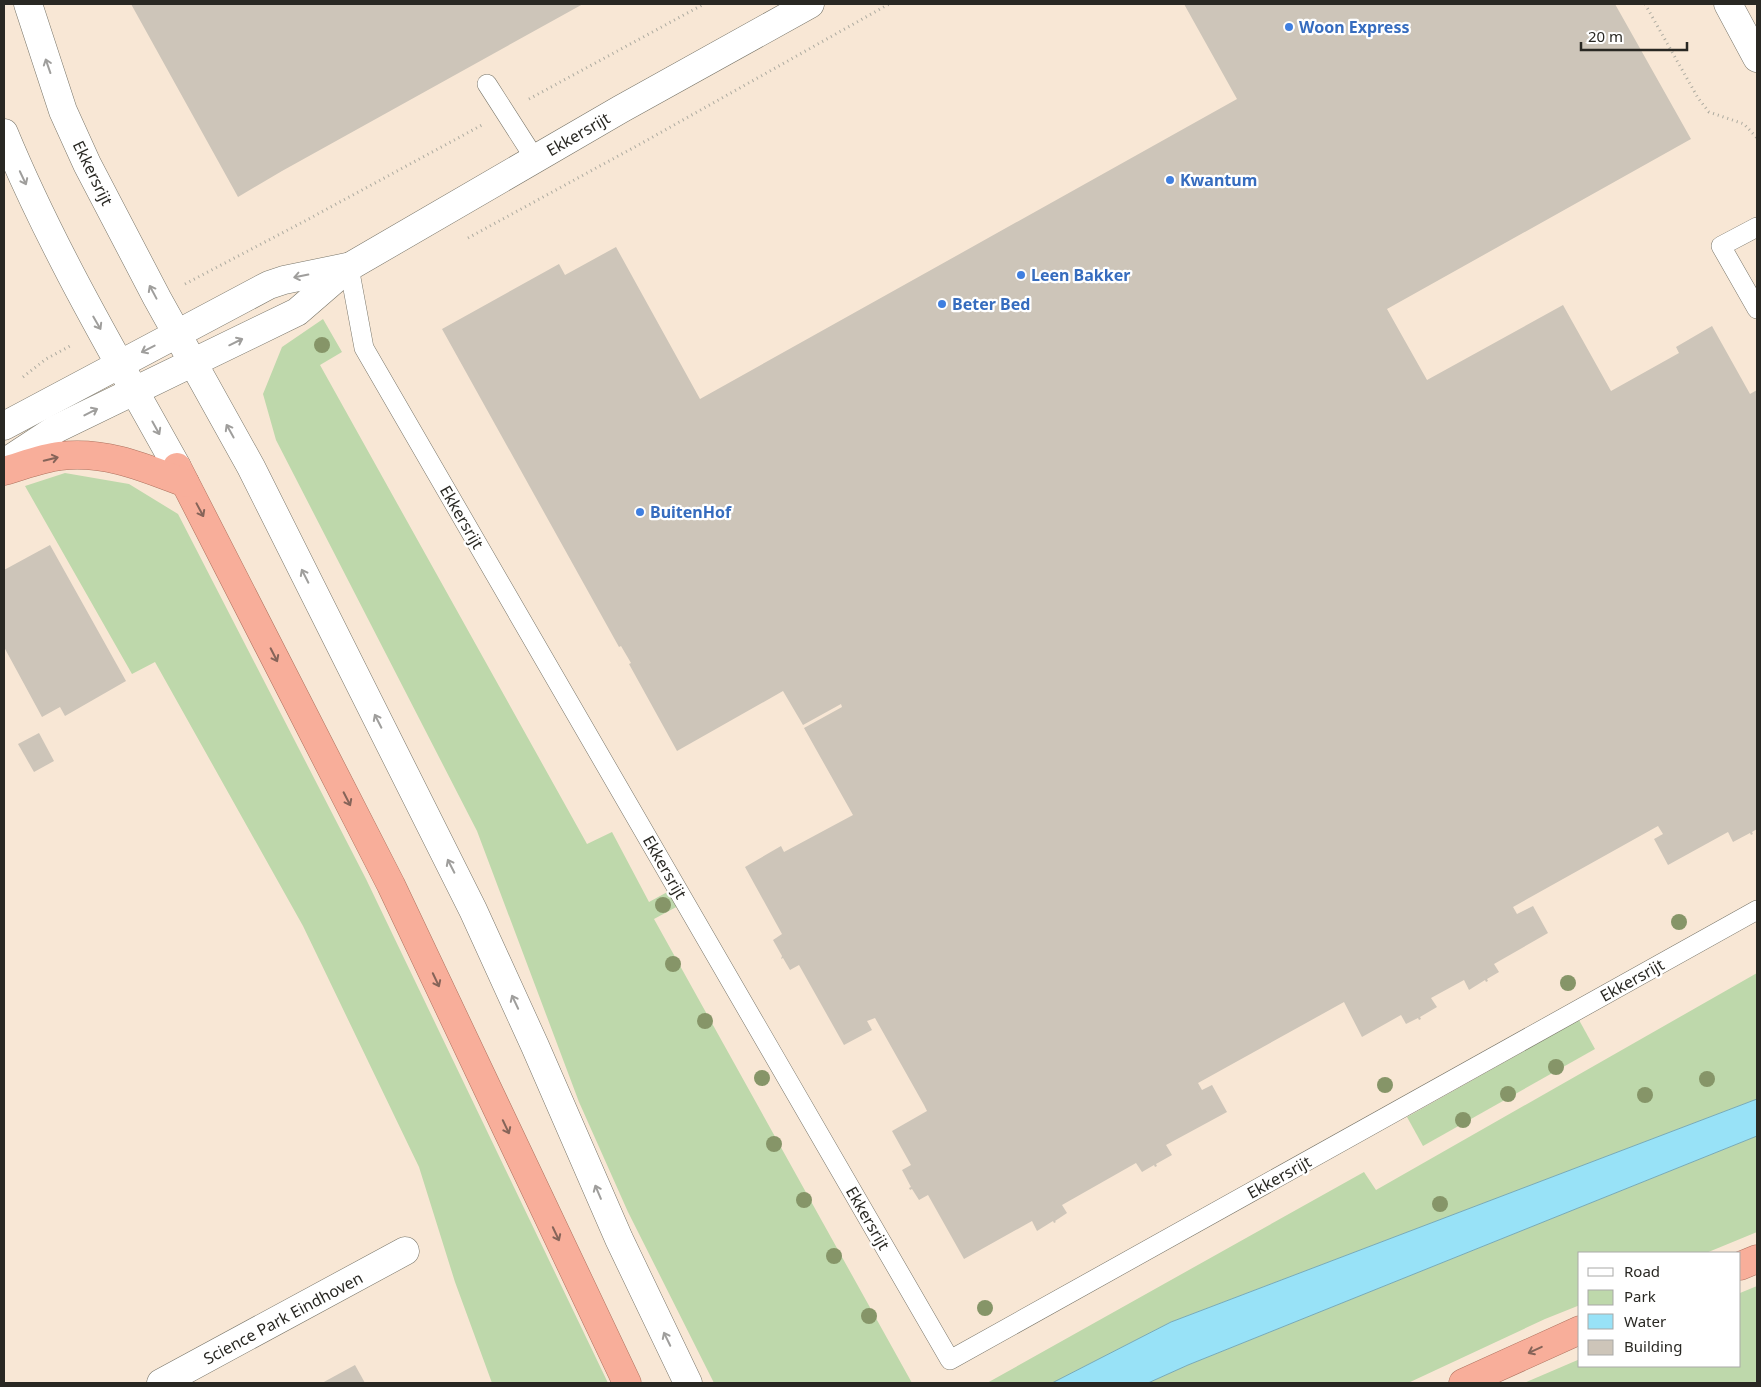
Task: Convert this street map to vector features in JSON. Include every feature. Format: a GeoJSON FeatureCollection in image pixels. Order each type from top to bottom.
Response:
{"type":"FeatureCollection","features":[{"type":"Feature","properties":{"kind":"highway"},"geometry":{"type":"LineString","coordinates":[[4,471],[59,456],[87,455],[116,459],[181,475],[391,886],[628,1383]]}},
{"type":"Feature","properties":{"kind":"highway"},"geometry":{"type":"LineString","coordinates":[[1741,1266],[1757,1260]]}},
{"type":"Feature","properties":{"kind":"highway"},"geometry":{"type":"LineString","coordinates":[[1463,1383],[1578,1331]]}},
{"type":"Feature","properties":{"kind":"main road","name":"Ekkersrijt"},"geometry":{"type":"LineString","coordinates":[[28,4],[63,111],[87,164],[192,363],[251,467],[473,910],[535,1046],[619,1239],[688,1383]]}},
{"type":"Feature","properties":{"kind":"main road","name":"Ekkersrijt"},"geometry":{"type":"LineString","coordinates":[[134,390],[297,312],[349,267],[535,159],[810,4]]}},
{"type":"Feature","properties":{"kind":"main road"},"geometry":{"type":"LineString","coordinates":[[1728,4],[1757,58]]}},
{"type":"Feature","properties":{"kind":"main road"},"geometry":{"type":"LineString","coordinates":[[4,134],[69,273],[181,475]]}},
{"type":"Feature","properties":{"kind":"main road","name":"Ekkersrijt"},"geometry":{"type":"LineString","coordinates":[[120,364],[269,285],[284,280],[349,267]]}},
{"type":"Feature","properties":{"kind":"main road"},"geometry":{"type":"LineString","coordinates":[[4,426],[120,364]]}},
{"type":"Feature","properties":{"kind":"main road"},"geometry":{"type":"LineString","coordinates":[[4,463],[56,429],[134,390]]}},
{"type":"Feature","properties":{"kind":"main road","name":"Science Park Eindhoven"},"geometry":{"type":"LineString","coordinates":[[161,1383],[405,1251]]}},
{"type":"Feature","properties":{"kind":"lane"},"geometry":{"type":"LineString","coordinates":[[487,84],[535,159]]}},
{"type":"Feature","properties":{"kind":"lane"},"geometry":{"type":"LineString","coordinates":[[1757,227],[1722,246],[1757,309]]}},
{"type":"Feature","properties":{"kind":"lane","name":"Ekkersrijt"},"geometry":{"type":"LineString","coordinates":[[349,267],[364,348],[950,1360],[1757,910]]}},
{"type":"Feature","properties":{"kind":"path"},"geometry":{"type":"LineString","coordinates":[[468,238],[889,4]]}},
{"type":"Feature","properties":{"kind":"path"},"geometry":{"type":"LineString","coordinates":[[1645,4],[1698,98],[1709,112],[1744,124],[1757,138]]}},
{"type":"Feature","properties":{"kind":"shaded area"},"geometry":{"type":"Polygon","coordinates":[[[4,4],[1757,4],[1757,1286],[1741,1294],[1741,1252],[1578,1252],[1579,1367],[1565,1383],[4,1383],[4,4]]]}},
{"type":"Feature","properties":{"kind":"green space"},"geometry":{"type":"Polygon","coordinates":[[[323,319],[342,352],[320,365],[587,844],[612,832],[649,902],[671,890],[680,905],[654,919],[912,1383],[714,1383],[628,1212],[579,1102],[477,831],[276,440],[263,394],[282,347],[323,319]]]}},
{"type":"Feature","properties":{"kind":"green space"},"geometry":{"type":"Polygon","coordinates":[[[65,473],[129,484],[178,514],[366,879],[608,1383],[492,1383],[455,1282],[419,1167],[303,926],[155,662],[132,674],[25,486],[65,473]]]}},
{"type":"Feature","properties":{"kind":"green space"},"geometry":{"type":"Polygon","coordinates":[[[1757,973],[1757,1099],[1171,1322],[1052,1383],[987,1383],[1364,1172],[1376,1190],[1757,973]]]}},
{"type":"Feature","properties":{"kind":"green space"},"geometry":{"type":"Polygon","coordinates":[[[1579,1020],[1595,1049],[1423,1146],[1407,1117],[1579,1020]]]}},
{"type":"Feature","properties":{"kind":"green space"},"geometry":{"type":"Polygon","coordinates":[[[1757,1136],[1757,1232],[1708,1252],[1578,1252],[1578,1306],[1545,1319],[1408,1383],[1148,1383],[1188,1365],[1757,1136]]]}},
{"type":"Feature","properties":{"kind":"green space"},"geometry":{"type":"Polygon","coordinates":[[[1757,1286],[1757,1383],[1524,1383],[1578,1360],[1578,1367],[1741,1367],[1741,1293],[1757,1286]]]}},
{"type":"Feature","properties":{"kind":"water"},"geometry":{"type":"Polygon","coordinates":[[[1757,1099],[1757,1136],[1188,1365],[1148,1383],[1052,1383],[1171,1322],[1757,1099]]]}},
{"type":"Feature","properties":{"kind":"building"},"geometry":{"type":"Polygon","coordinates":[[[131,4],[583,4],[238,197],[131,4]]]}},
{"type":"Feature","properties":{"kind":"building"},"geometry":{"type":"Polygon","coordinates":[[[1184,4],[1615,4],[1691,139],[1387,309],[1427,380],[1563,305],[1611,391],[1679,353],[1676,347],[1712,326],[1750,394],[1757,390],[1757,829],[1752,832],[1753,834],[1751,835],[1750,833],[1733,842],[1728,832],[1668,865],[1654,839],[1663,834],[1658,826],[1513,907],[1517,914],[1533,906],[1548,933],[1494,964],[1499,972],[1487,979],[1488,981],[1486,982],[1485,980],[1469,990],[1464,980],[1431,998],[1437,1007],[1420,1017],[1421,1019],[1419,1020],[1418,1018],[1406,1024],[1401,1015],[1362,1037],[1344,1002],[1198,1083],[1202,1090],[1212,1085],[1227,1112],[1166,1145],[1172,1155],[1156,1164],[1157,1166],[1155,1167],[1154,1165],[1142,1172],[1136,1163],[1062,1205],[1067,1213],[1056,1222],[1054,1223],[1053,1221],[1037,1231],[1032,1221],[964,1259],[928,1195],[919,1200],[912,1189],[910,1190],[909,1188],[911,1187],[902,1170],[911,1165],[892,1131],[927,1111],[924,1105],[875,1018],[867,1021],[872,1030],[844,1045],[799,965],[790,970],[783,958],[781,959],[782,956],[773,940],[782,934],[745,867],[781,846],[784,852],[853,815],[804,728],[842,707],[841,704],[803,725],[783,691],[677,751],[629,664],[631,663],[621,646],[619,647],[442,329],[559,264],[565,275],[616,247],[700,399],[1237,99],[1184,4]]]}},
{"type":"Feature","properties":{"kind":"building"},"geometry":{"type":"Polygon","coordinates":[[[50,545],[126,681],[65,716],[60,707],[42,717],[4,647],[4,570],[50,545]]]}},
{"type":"Feature","properties":{"kind":"building"},"geometry":{"type":"Polygon","coordinates":[[[39,733],[54,761],[34,772],[18,744],[39,733]]]}},
{"type":"Feature","properties":{"kind":"building"},"geometry":{"type":"Polygon","coordinates":[[[355,1365],[365,1383],[322,1383],[355,1365]]]}},
{"type":"Feature","properties":{"kind":"place","name":"Woon Express"},"geometry":{"type":"Point","coordinates":[1289,27]}},
{"type":"Feature","properties":{"kind":"place","name":"Kwantum"},"geometry":{"type":"Point","coordinates":[1170,180]}},
{"type":"Feature","properties":{"kind":"place","name":"Leen Bakker"},"geometry":{"type":"Point","coordinates":[1021,275]}},
{"type":"Feature","properties":{"kind":"place","name":"Beter Bed"},"geometry":{"type":"Point","coordinates":[942,304]}},
{"type":"Feature","properties":{"kind":"place","name":"BuitenHof"},"geometry":{"type":"Point","coordinates":[640,512]}}]}
